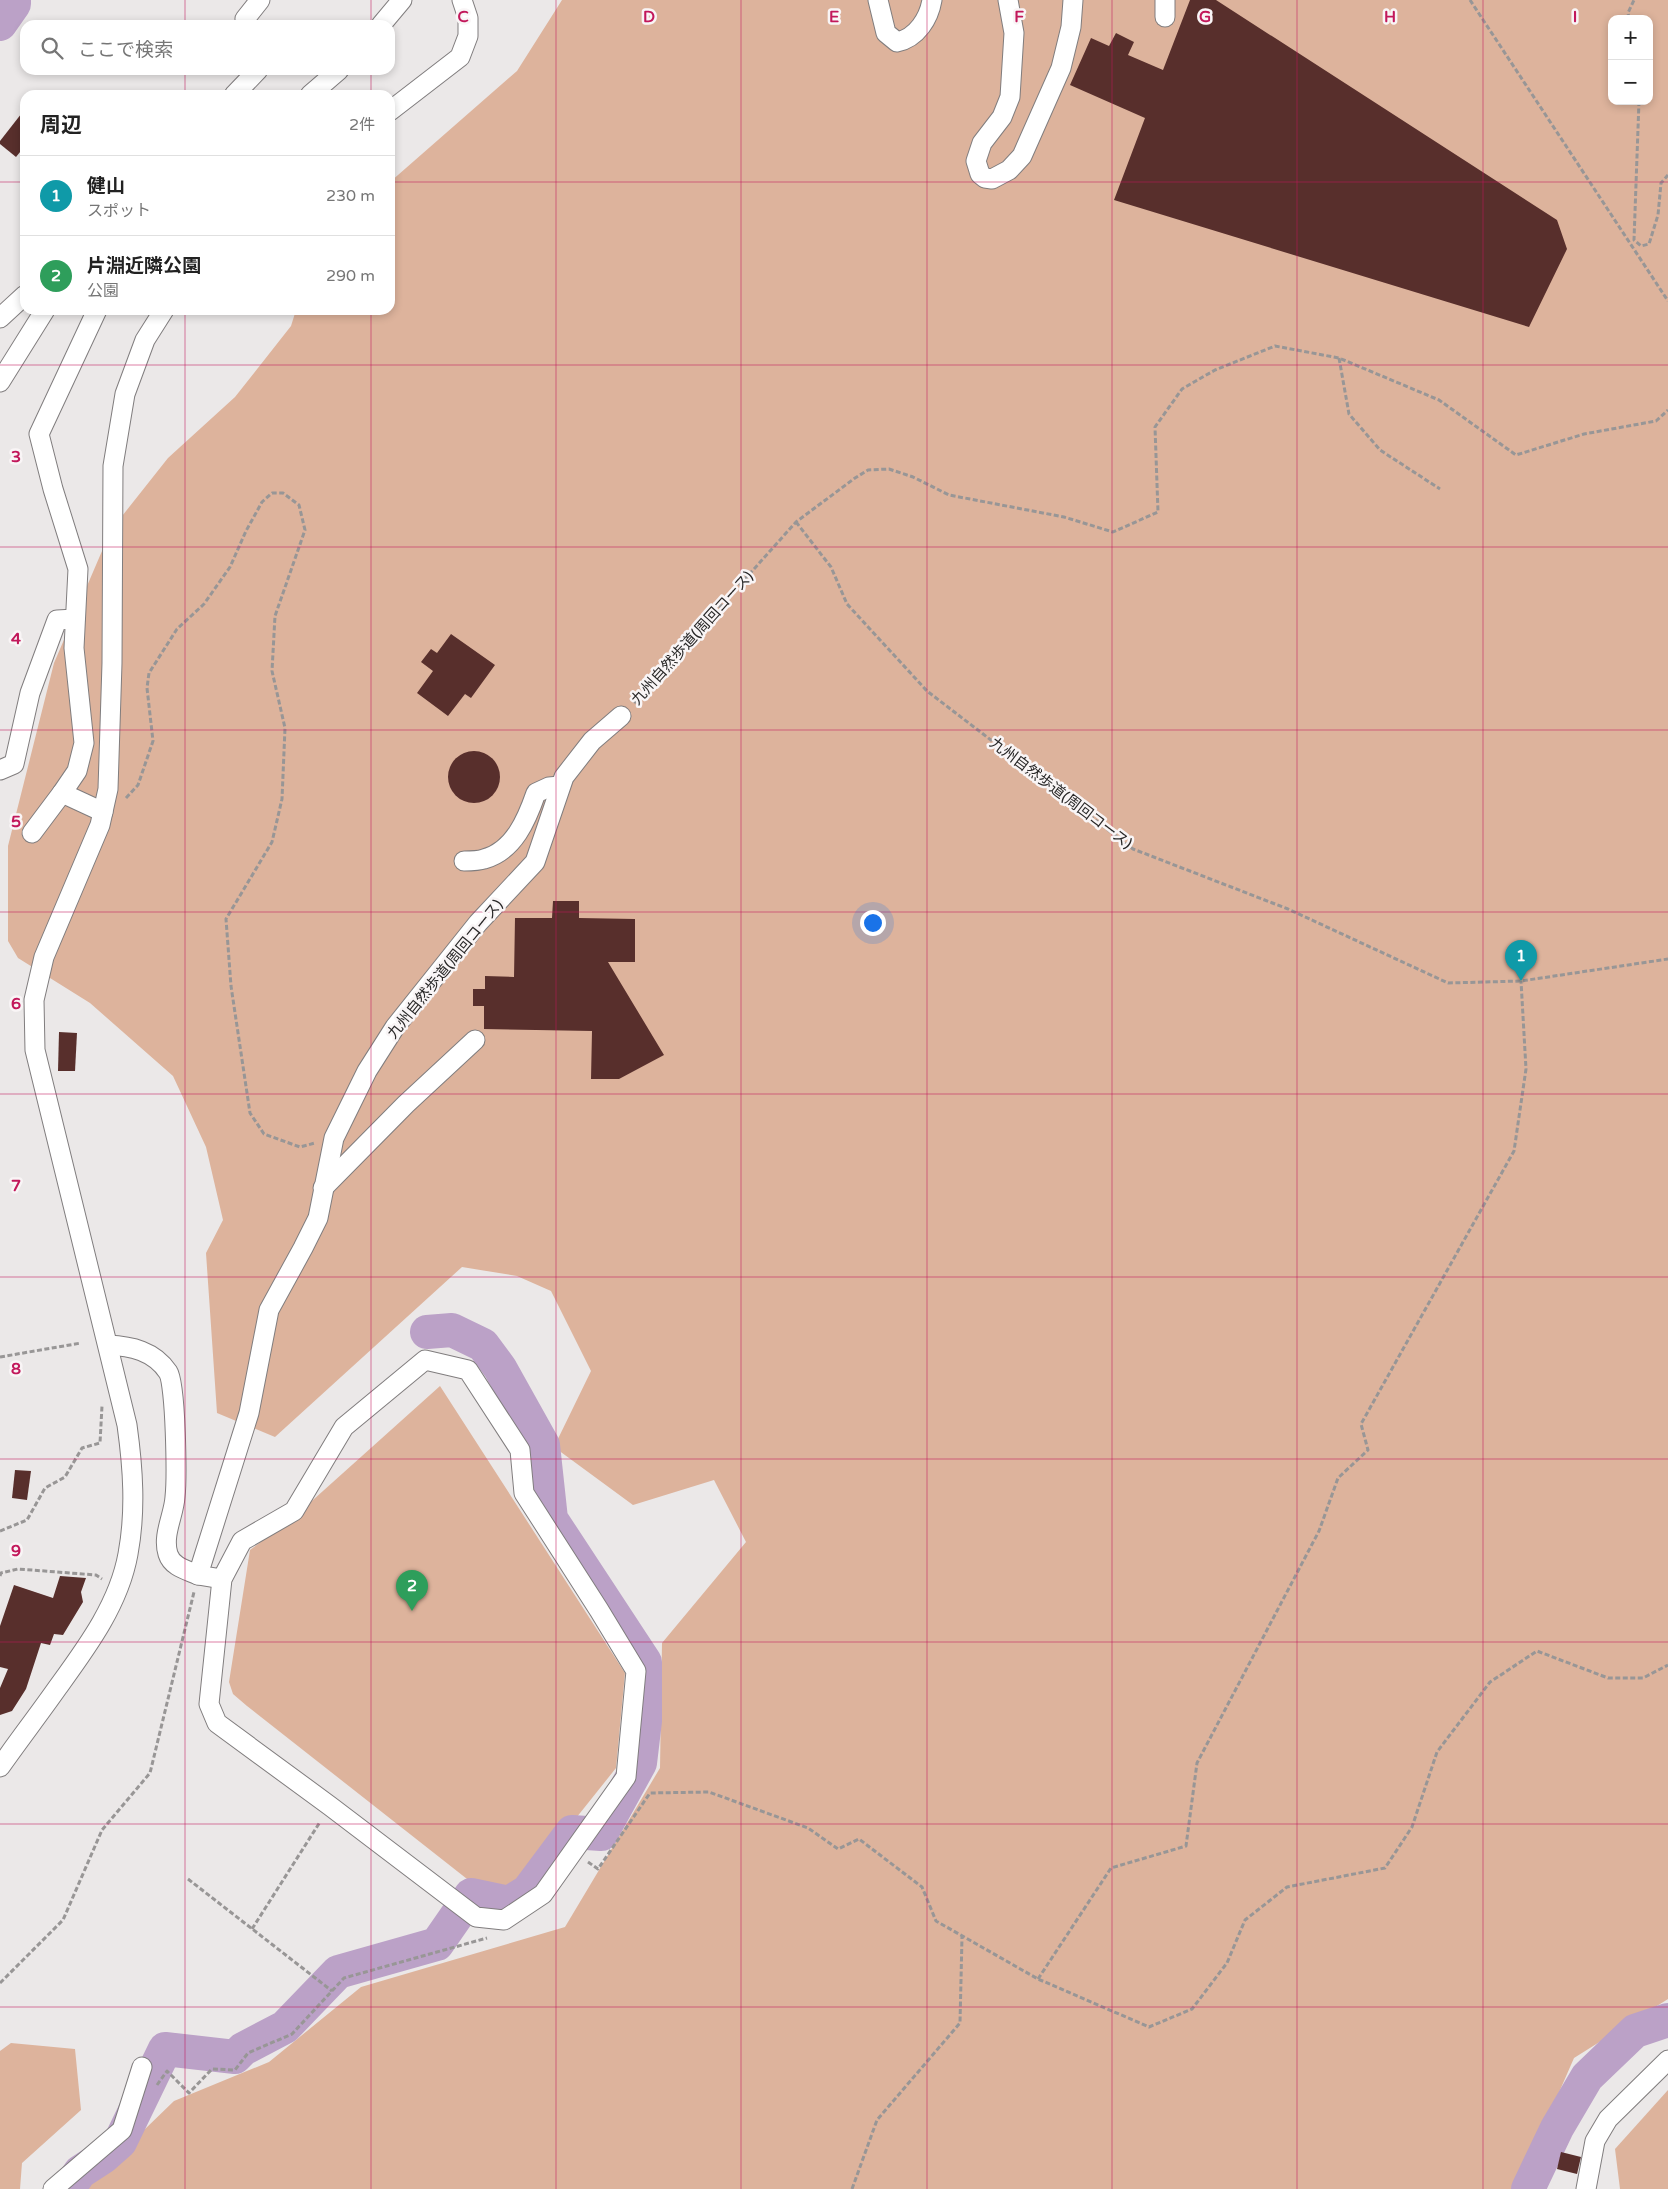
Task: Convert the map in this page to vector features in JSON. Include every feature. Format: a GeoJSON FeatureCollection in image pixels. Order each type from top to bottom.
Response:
{"type":"FeatureCollection","features":[{"type":"Feature","properties":{"kind":"street"},"geometry":{"type":"LineString","coordinates":[[246,20],[245,18],[260,0]]}},
{"type":"Feature","properties":{"kind":"street"},"geometry":{"type":"LineString","coordinates":[[385,20],[402,0]]}},
{"type":"Feature","properties":{"kind":"street"},"geometry":{"type":"LineString","coordinates":[[395,107],[460,56],[468,36],[468,18],[462,0]]}},
{"type":"Feature","properties":{"kind":"street"},"geometry":{"type":"LineString","coordinates":[[878,0],[886,34],[898,42],[915,34],[931,10],[932,0]]}},
{"type":"Feature","properties":{"kind":"street"},"geometry":{"type":"LineString","coordinates":[[1008,0],[1014,34],[1010,97],[1002,117],[982,143],[976,161],[980,174],[985,178],[992,179],[1009,170],[1022,156],[1061,68],[1071,27],[1072,0]]}},
{"type":"Feature","properties":{"kind":"street"},"geometry":{"type":"LineString","coordinates":[[239,90],[253,75]]}},
{"type":"Feature","properties":{"kind":"street"},"geometry":{"type":"LineString","coordinates":[[316,90],[333,75]]}},
{"type":"Feature","properties":{"kind":"street"},"geometry":{"type":"LineString","coordinates":[[0,318],[20,300]]}},
{"type":"Feature","properties":{"kind":"street"},"geometry":{"type":"LineString","coordinates":[[0,382],[42,315]]}},
{"type":"Feature","properties":{"kind":"street"},"geometry":{"type":"LineString","coordinates":[[32,833],[77,771],[84,743],[74,648],[78,569],[53,489],[39,434],[95,315]]}},
{"type":"Feature","properties":{"kind":"street"},"geometry":{"type":"LineString","coordinates":[[0,1767],[92,1639],[117,1590],[128,1555],[133,1513],[132,1460],[127,1425],[35,1050],[34,1000],[44,957],[100,826],[108,789],[112,663],[113,466],[125,394],[146,340],[161,315]]}},
{"type":"Feature","properties":{"kind":"street"},"geometry":{"type":"LineString","coordinates":[[0,770],[14,764],[30,693],[56,620],[76,619]]}},
{"type":"Feature","properties":{"kind":"street","name":"九州自然歩道(周回コース)"},"geometry":{"type":"LineString","coordinates":[[198,1575],[249,1412],[269,1310],[318,1218],[334,1138],[367,1070],[396,1027],[478,923],[535,862],[564,777],[592,741],[621,716]]}},
{"type":"Feature","properties":{"kind":"street"},"geometry":{"type":"LineString","coordinates":[[464,861],[484,859],[512,842],[521,828],[536,793],[560,786]]}},
{"type":"Feature","properties":{"kind":"street"},"geometry":{"type":"LineString","coordinates":[[62,793],[103,812]]}},
{"type":"Feature","properties":{"kind":"street"},"geometry":{"type":"LineString","coordinates":[[323,1188],[406,1104],[475,1040]]}},
{"type":"Feature","properties":{"kind":"street"},"geometry":{"type":"LineString","coordinates":[[108,1345],[127,1346],[145,1352],[159,1361],[170,1374],[174,1412],[176,1499],[167,1534],[168,1553],[174,1564],[198,1575],[222,1580]]}},
{"type":"Feature","properties":{"kind":"street"},"geometry":{"type":"LineString","coordinates":[[426,1360],[468,1370],[520,1450],[524,1493],[636,1671],[626,1777],[575,1852],[543,1894],[504,1920],[476,1917],[217,1723],[209,1704],[222,1580],[242,1542],[294,1511],[344,1428],[426,1360]]}},
{"type":"Feature","properties":{"kind":"street"},"geometry":{"type":"LineString","coordinates":[[1586,2189],[1595,2141],[1608,2119],[1668,2060]]}},
{"type":"Feature","properties":{"kind":"street"},"geometry":{"type":"LineString","coordinates":[[53,2189],[122,2130],[142,2067]]}},
{"type":"Feature","properties":{"kind":"path"},"geometry":{"type":"LineString","coordinates":[[1470,0],[1668,301]]}},
{"type":"Feature","properties":{"kind":"path"},"geometry":{"type":"LineString","coordinates":[[1628,15],[1634,0]]}},
{"type":"Feature","properties":{"kind":"path"},"geometry":{"type":"LineString","coordinates":[[1639,105],[1634,240],[1641,246],[1649,244],[1658,215],[1661,183],[1668,175]]}},
{"type":"Feature","properties":{"kind":"path"},"geometry":{"type":"LineString","coordinates":[[796,522],[868,470],[889,468],[913,477],[948,495],[1064,516],[1113,532],[1158,512],[1155,428],[1182,389],[1215,370],[1274,346],[1339,358],[1439,400],[1516,454],[1584,434],[1656,421],[1668,410]]}},
{"type":"Feature","properties":{"kind":"path"},"geometry":{"type":"LineString","coordinates":[[1339,358],[1349,414],[1380,450],[1440,489]]}},
{"type":"Feature","properties":{"kind":"path"},"geometry":{"type":"LineString","coordinates":[[103,812],[116,810],[138,785],[153,741],[147,688],[149,673],[159,655],[177,629],[204,604],[230,567],[246,531],[262,502],[272,492],[283,494],[299,505],[305,530],[276,616],[272,671],[285,728],[282,799],[272,842],[226,919],[231,986],[250,1113],[264,1134],[300,1147],[334,1138]]}},
{"type":"Feature","properties":{"kind":"path","name":"九州自然歩道(周回コース)"},"geometry":{"type":"LineString","coordinates":[[621,716],[651,686],[695,633],[796,522],[832,567],[847,604],[927,691],[1133,849],[1288,909],[1448,983],[1521,980],[1668,958]]}},
{"type":"Feature","properties":{"kind":"path"},"geometry":{"type":"LineString","coordinates":[[1038,1979],[1111,1868],[1186,1846],[1197,1764],[1319,1531],[1338,1478],[1368,1450],[1361,1424],[1514,1151],[1526,1069],[1521,980]]}},
{"type":"Feature","properties":{"kind":"path"},"geometry":{"type":"LineString","coordinates":[[0,1357],[81,1343]]}},
{"type":"Feature","properties":{"kind":"path"},"geometry":{"type":"LineString","coordinates":[[0,1531],[26,1520],[45,1488],[65,1477],[82,1448],[100,1443],[102,1401],[117,1384]]}},
{"type":"Feature","properties":{"kind":"path"},"geometry":{"type":"LineString","coordinates":[[0,1576],[1,1573],[18,1568],[88,1574],[96,1575],[117,1590]]}},
{"type":"Feature","properties":{"kind":"path"},"geometry":{"type":"LineString","coordinates":[[0,1983],[63,1920],[102,1830],[150,1773],[198,1575]]}},
{"type":"Feature","properties":{"kind":"path"},"geometry":{"type":"LineString","coordinates":[[575,1852],[598,1869],[650,1793],[709,1792],[808,1828],[838,1849],[859,1838],[922,1887],[936,1921],[1038,1979],[1149,2027],[1192,2009],[1228,1964],[1245,1920],[1288,1888],[1385,1868],[1412,1827],[1437,1752],[1490,1682],[1537,1651],[1608,1678],[1643,1678],[1668,1665]]}},
{"type":"Feature","properties":{"kind":"path"},"geometry":{"type":"LineString","coordinates":[[252,1928],[330,1806]]}},
{"type":"Feature","properties":{"kind":"path"},"geometry":{"type":"LineString","coordinates":[[188,1879],[332,1991]]}},
{"type":"Feature","properties":{"kind":"path"},"geometry":{"type":"LineString","coordinates":[[152,2092],[167,2071],[189,2093],[212,2069],[235,2070],[248,2053],[292,2034],[344,1978],[498,1934],[504,1920]]}},
{"type":"Feature","properties":{"kind":"path"},"geometry":{"type":"LineString","coordinates":[[852,2189],[878,2120],[960,2023],[962,1937]]}},
{"type":"Feature","properties":{"kind":"shaded area"},"geometry":{"type":"Polygon","coordinates":[[[562,0],[1668,0],[1668,1999],[1574,2058],[1543,2129],[1511,2189],[83,2189],[174,2101],[269,2062],[361,1987],[565,1927],[660,1768],[662,1643],[746,1542],[714,1480],[633,1505],[554,1447],[591,1371],[551,1291],[517,1276],[462,1267],[275,1437],[217,1413],[206,1253],[223,1220],[206,1147],[173,1076],[90,1003],[18,958],[8,941],[8,846],[54,663],[111,530],[168,458],[235,397],[291,326],[294,315],[395,315],[395,178],[517,71],[562,0]]]}},
{"type":"Feature","properties":{"kind":"shaded area"},"geometry":{"type":"Polygon","coordinates":[[[440,1386],[625,1673],[616,1768],[525,1882],[500,1892],[476,1886],[247,1706],[233,1694],[229,1682],[250,1550],[294,1517],[440,1386]]]}},
{"type":"Feature","properties":{"kind":"shaded area"},"geometry":{"type":"Polygon","coordinates":[[[11,2043],[75,2049],[81,2110],[22,2163],[20,2189],[0,2189],[0,2051],[11,2043]]]}},
{"type":"Feature","properties":{"kind":"shaded area"},"geometry":{"type":"Polygon","coordinates":[[[1668,2090],[1668,2189],[1620,2189],[1615,2149],[1668,2090]]]}},
{"type":"Feature","properties":{"kind":"building"},"geometry":{"type":"Polygon","coordinates":[[[1190,0],[1216,0],[1557,220],[1567,249],[1529,327],[1114,200],[1145,118],[1070,85],[1091,38],[1109,46],[1116,33],[1134,42],[1128,55],[1163,70],[1190,0]]]}},
{"type":"Feature","properties":{"kind":"building"},"geometry":{"type":"Polygon","coordinates":[[[20,115],[20,152],[16,157],[0,144],[0,141],[20,115]]]}},
{"type":"Feature","properties":{"kind":"building"},"geometry":{"type":"Polygon","coordinates":[[[451,634],[495,665],[471,698],[465,694],[448,716],[417,693],[433,671],[421,662],[431,649],[437,653],[451,634]]]}},
{"type":"Feature","properties":{"kind":"building"},"geometry":{"type":"Polygon","coordinates":[[[474,751],[488,755],[496,763],[500,777],[496,791],[488,799],[474,803],[460,799],[452,791],[448,777],[452,763],[460,755],[474,751]]]}},
{"type":"Feature","properties":{"kind":"building"},"geometry":{"type":"Polygon","coordinates":[[[553,901],[579,901],[579,918],[635,919],[635,962],[608,962],[664,1055],[619,1079],[591,1079],[592,1031],[484,1029],[484,1006],[473,1006],[473,989],[485,989],[485,976],[514,977],[515,918],[552,918],[553,901]]]}},
{"type":"Feature","properties":{"kind":"building"},"geometry":{"type":"Polygon","coordinates":[[[59,1032],[77,1033],[75,1071],[58,1071],[59,1032]]]}},
{"type":"Feature","properties":{"kind":"building"},"geometry":{"type":"Polygon","coordinates":[[[15,1470],[31,1471],[27,1500],[12,1498],[15,1470]]]}},
{"type":"Feature","properties":{"kind":"building"},"geometry":{"type":"Polygon","coordinates":[[[60,1576],[86,1578],[81,1592],[83,1602],[63,1635],[54,1634],[50,1645],[41,1643],[26,1689],[12,1711],[0,1715],[0,1688],[8,1669],[0,1667],[0,1626],[14,1585],[53,1598],[60,1576]]]}},
{"type":"Feature","properties":{"kind":"building"},"geometry":{"type":"Polygon","coordinates":[[[1561,2152],[1581,2157],[1577,2174],[1557,2169],[1561,2152]]]}},
{"type":"Feature","properties":{"kind":"waterway"},"geometry":{"type":"LineString","coordinates":[[0,24],[14,4],[14,0]]}},
{"type":"Feature","properties":{"kind":"waterway"},"geometry":{"type":"LineString","coordinates":[[68,2189],[80,2172],[103,2157],[120,2142],[165,2049],[235,2057],[243,2049],[285,2027],[338,1972],[437,1944],[471,1895],[509,1903],[528,1891],[572,1832],[601,1834],[640,1763],[645,1721],[645,1662],[551,1519],[543,1445],[500,1368],[483,1345],[452,1330],[427,1332]]}},
{"type":"Feature","properties":{"kind":"waterway"},"geometry":{"type":"LineString","coordinates":[[1528,2189],[1557,2128],[1587,2077],[1635,2031],[1668,2020]]}},
{"type":"Feature","properties":{"kind":"place","name":"健山"},"geometry":{"type":"Point","coordinates":[1521,981]}},
{"type":"Feature","properties":{"kind":"place","name":"片淵近隣公園"},"geometry":{"type":"Point","coordinates":[412,1611]}}]}
